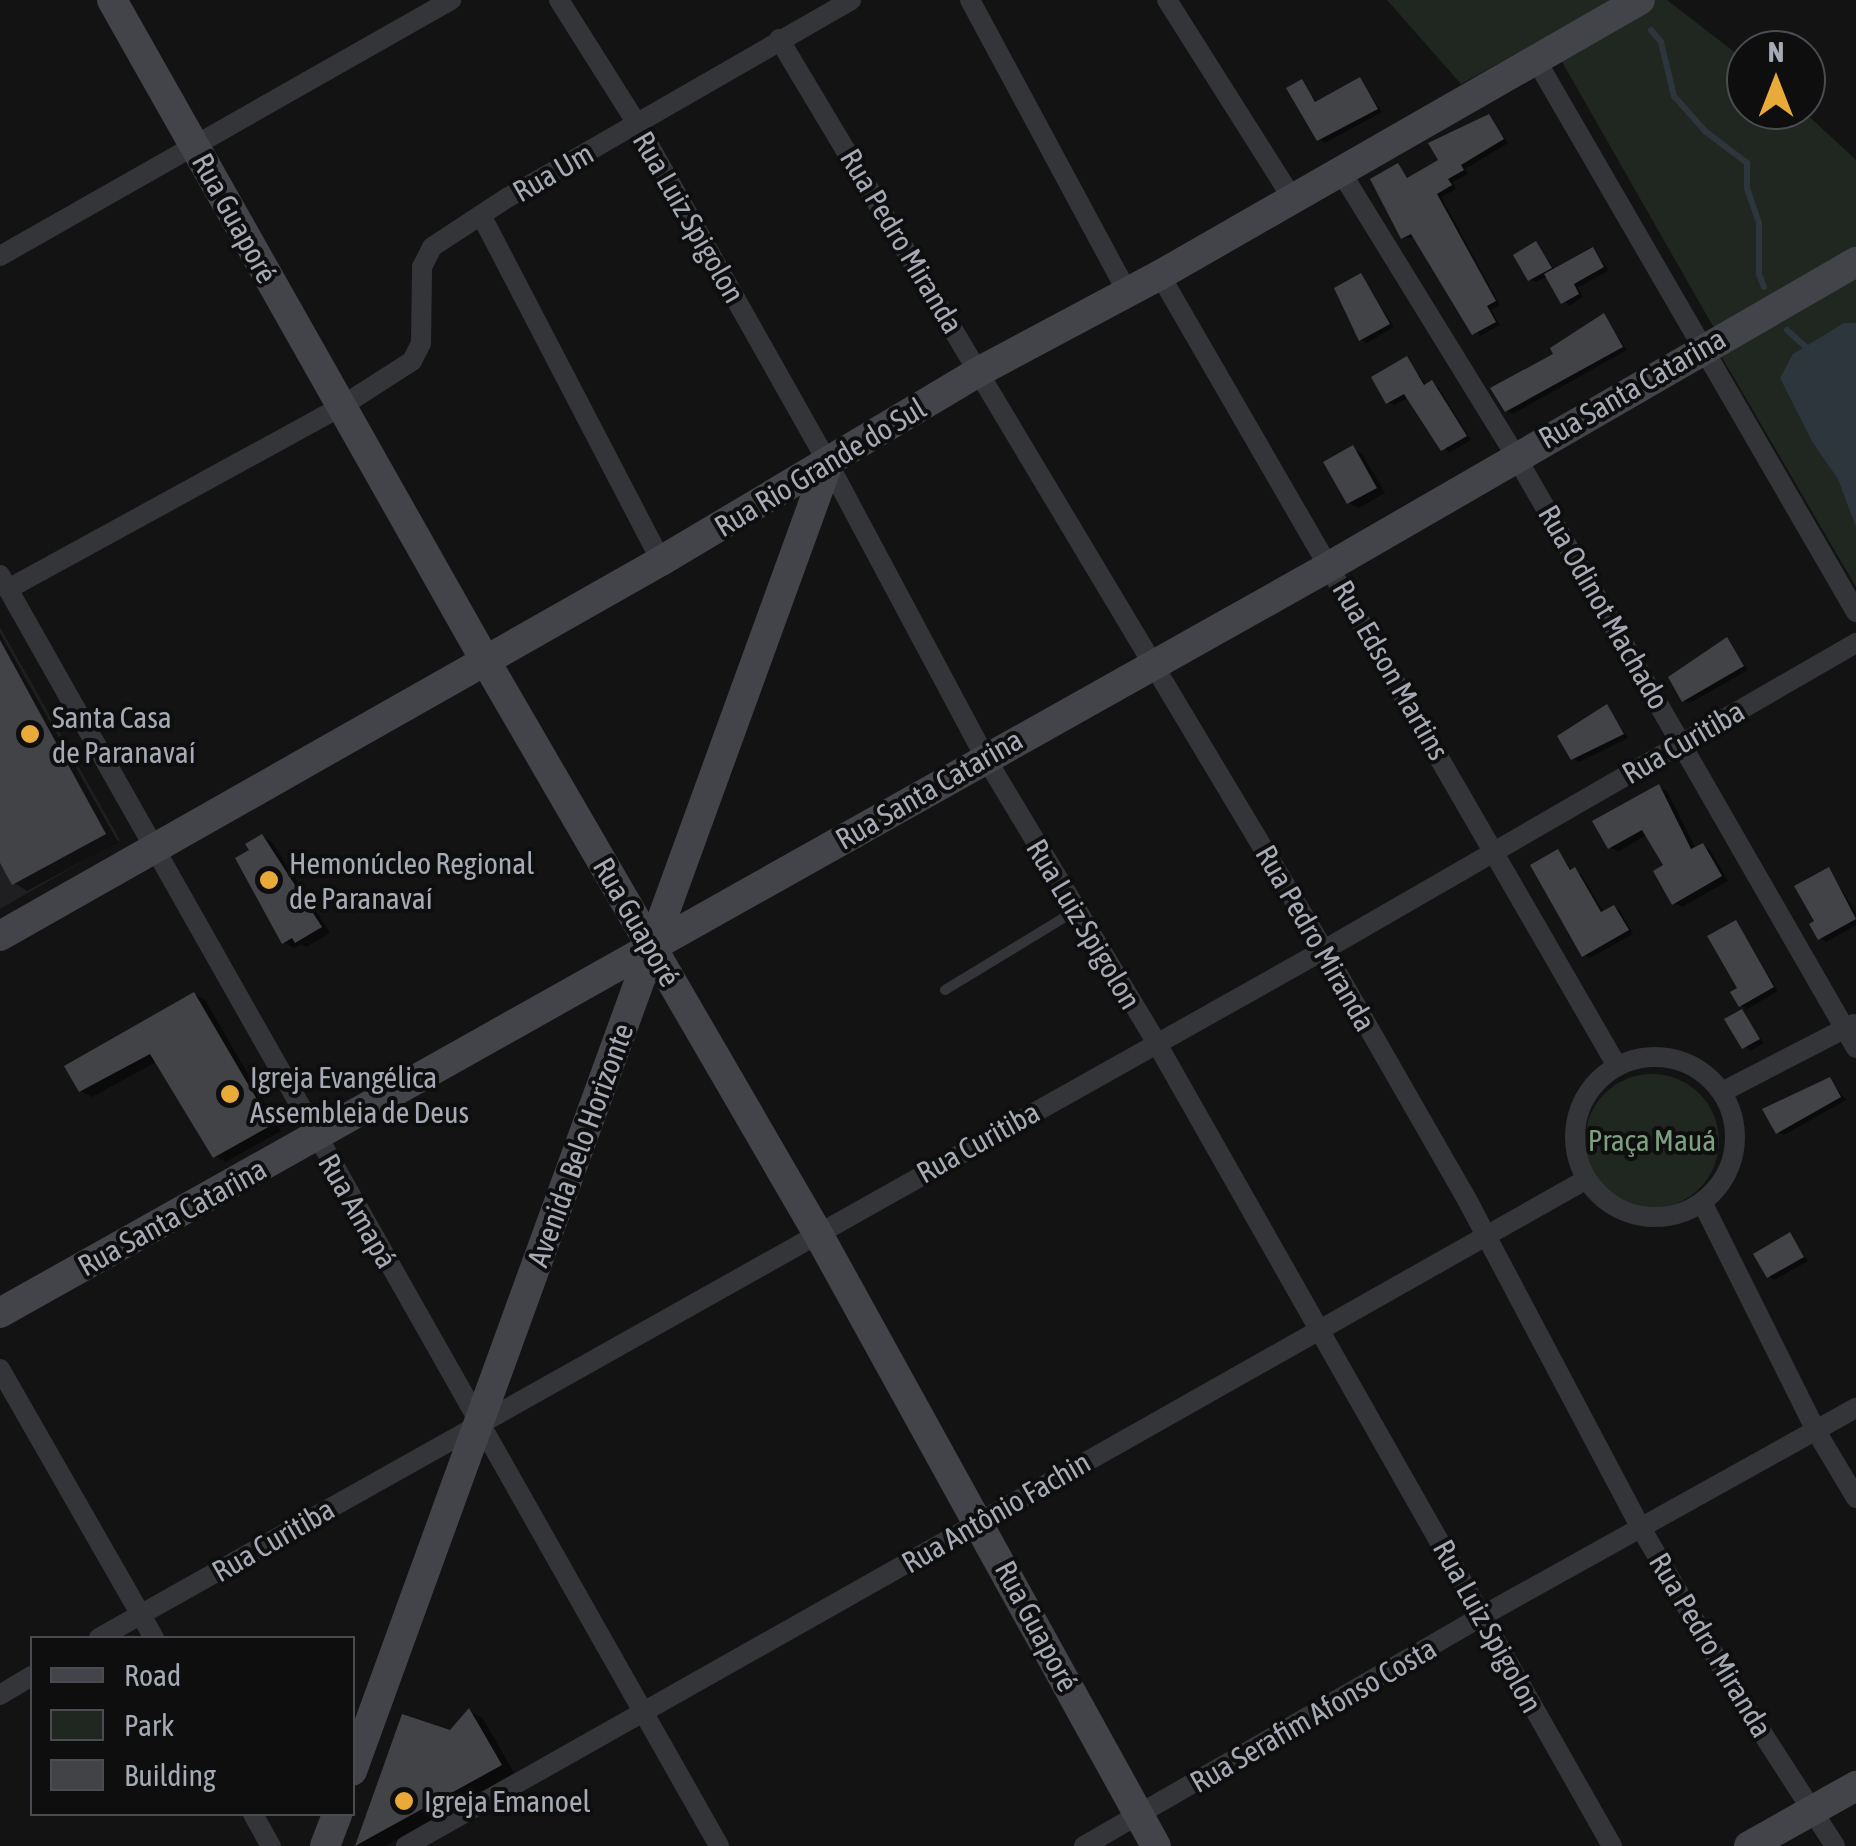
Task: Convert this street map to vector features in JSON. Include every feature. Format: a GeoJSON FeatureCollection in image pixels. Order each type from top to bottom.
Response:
{"type":"FeatureCollection","features":[{"type":"Feature","properties":{"kind":"street","name":"Rua Guaporé"},"geometry":{"type":"LineString","coordinates":[[112,0],[485,660],[980,1520],[1156,1846]]}},
{"type":"Feature","properties":{"kind":"street"},"geometry":{"type":"LineString","coordinates":[[0,256],[451,0]]}},
{"type":"Feature","properties":{"kind":"street","name":"Rua Luiz Spigolon"},"geometry":{"type":"LineString","coordinates":[[559,0],[637,124],[828,463],[985,757],[1156,1042],[1612,1846]]}},
{"type":"Feature","properties":{"kind":"street","name":"Rua Um"},"geometry":{"type":"LineString","coordinates":[[342,406],[412,360],[421,344],[422,267],[432,247],[779,39],[852,0]]}},
{"type":"Feature","properties":{"kind":"street"},"geometry":{"type":"LineString","coordinates":[[970,0],[1128,293]]}},
{"type":"Feature","properties":{"kind":"street"},"geometry":{"type":"LineString","coordinates":[[1166,0],[1292,198]]}},
{"type":"Feature","properties":{"kind":"street","name":"Rua Rio Grande do Sul"},"geometry":{"type":"LineString","coordinates":[[0,936],[660,561],[980,371],[1128,293],[1640,0]]}},
{"type":"Feature","properties":{"kind":"street","name":"Rua Pedro Miranda"},"geometry":{"type":"LineString","coordinates":[[779,39],[1324,950],[1487,1237],[1641,1528],[1740,1697],[1836,1846]]}},
{"type":"Feature","properties":{"kind":"street"},"geometry":{"type":"LineString","coordinates":[[1536,60],[1856,612]]}},
{"type":"Feature","properties":{"kind":"street","name":"Rua Odinot Machado"},"geometry":{"type":"LineString","coordinates":[[1342,172],[1515,456],[1851,1026],[1856,1048]]}},
{"type":"Feature","properties":{"kind":"street"},"geometry":{"type":"LineString","coordinates":[[482,215],[660,561]]}},
{"type":"Feature","properties":{"kind":"street","name":"Rua Santa Catarina"},"geometry":{"type":"LineString","coordinates":[[0,1314],[1153,662],[1330,566],[1856,262]]}},
{"type":"Feature","properties":{"kind":"street","name":"Rua Edson Martins"},"geometry":{"type":"LineString","coordinates":[[1160,275],[1617,1066]]}},
{"type":"Feature","properties":{"kind":"street"},"geometry":{"type":"LineString","coordinates":[[4,582],[342,406]]}},
{"type":"Feature","properties":{"kind":"street","name":"Avenida Belo Horizonte"},"geometry":{"type":"LineString","coordinates":[[355,1764],[828,463]]}},
{"type":"Feature","properties":{"kind":"street","name":"Rua Amapá"},"geometry":{"type":"LineString","coordinates":[[4,582],[718,1846]]}},
{"type":"Feature","properties":{"kind":"street","name":"Rua Curitiba"},"geometry":{"type":"LineString","coordinates":[[104,1636],[1324,950],[1856,643]]}},
{"type":"Feature","properties":{"kind":"street"},"geometry":{"type":"LineString","coordinates":[[1722,1092],[1851,1026]]}},
{"type":"Feature","properties":{"kind":"street"},"geometry":{"type":"LineString","coordinates":[[1639,1058],[1674,1060],[1706,1074],[1722,1092],[1736,1131],[1735,1151],[1717,1188],[1702,1202],[1678,1214],[1652,1217],[1627,1212],[1604,1199],[1587,1179],[1576,1149],[1577,1116],[1586,1096],[1617,1066],[1639,1058]]}},
{"type":"Feature","properties":{"kind":"street","name":"Rua Antônio Fachin"},"geometry":{"type":"LineString","coordinates":[[406,1846],[1587,1179]]}},
{"type":"Feature","properties":{"kind":"street"},"geometry":{"type":"LineString","coordinates":[[1702,1202],[1816,1431],[1856,1498]]}},
{"type":"Feature","properties":{"kind":"street"},"geometry":{"type":"LineString","coordinates":[[0,1369],[153,1636]]}},
{"type":"Feature","properties":{"kind":"street","name":"Rua Serafim Afonso Costa"},"geometry":{"type":"LineString","coordinates":[[1084,1846],[1482,1616],[1856,1408]]}},
{"type":"Feature","properties":{"kind":"street"},"geometry":{"type":"LineString","coordinates":[[0,1695],[30,1677]]}},
{"type":"Feature","properties":{"kind":"street"},"geometry":{"type":"LineString","coordinates":[[1749,1846],[1856,1786]]}},
{"type":"Feature","properties":{"kind":"street"},"geometry":{"type":"LineString","coordinates":[[254,1816],[271,1846]]}},
{"type":"Feature","properties":{"kind":"street"},"geometry":{"type":"LineString","coordinates":[[325,1846],[336,1816]]}},
{"type":"Feature","properties":{"kind":"lane"},"geometry":{"type":"LineString","coordinates":[[945,990],[1075,912]]}},
{"type":"Feature","properties":{"kind":"shaded area"},"geometry":{"type":"Polygon","coordinates":[[[1844,323],[1856,323],[1856,527],[1838,479],[1813,443],[1780,378],[1793,354],[1844,323]]]}},
{"type":"Feature","properties":{"kind":"shaded area","name":"Santa Casa de Paranavaí"},"geometry":{"type":"Polygon","coordinates":[[[0,627],[120,840],[0,909],[0,627]]]}},
{"type":"Feature","properties":{"kind":"green space"},"geometry":{"type":"Polygon","coordinates":[[[1387,0],[1613,0],[1461,84],[1387,0]]]}},
{"type":"Feature","properties":{"kind":"green space"},"geometry":{"type":"Polygon","coordinates":[[[1654,0],[1667,0],[1726,46],[1726,130],[1824,130],[1856,160],[1856,257],[1714,328],[1561,60],[1654,0]]]}},
{"type":"Feature","properties":{"kind":"green space"},"geometry":{"type":"Polygon","coordinates":[[[1856,276],[1856,587],[1720,354],[1856,276]]]}},
{"type":"Feature","properties":{"kind":"green space","name":"Praça Mauá"},"geometry":{"type":"Polygon","coordinates":[[[1652,1074],[1678,1079],[1700,1093],[1714,1115],[1719,1141],[1714,1167],[1700,1189],[1678,1203],[1652,1208],[1626,1203],[1604,1189],[1590,1167],[1585,1141],[1590,1115],[1604,1093],[1626,1079],[1652,1074]]]}},
{"type":"Feature","properties":{"kind":"building"},"geometry":{"type":"Polygon","coordinates":[[[1360,77],[1378,109],[1317,141],[1286,88],[1302,79],[1315,102],[1360,77]]]}},
{"type":"Feature","properties":{"kind":"building"},"geometry":{"type":"Polygon","coordinates":[[[1489,114],[1504,139],[1461,165],[1464,170],[1448,179],[1452,185],[1437,194],[1496,301],[1487,306],[1496,322],[1472,335],[1411,234],[1401,239],[1370,179],[1398,163],[1407,178],[1438,160],[1428,143],[1489,114]]]}},
{"type":"Feature","properties":{"kind":"building"},"geometry":{"type":"Polygon","coordinates":[[[1536,241],[1552,268],[1528,281],[1513,255],[1536,241]]]}},
{"type":"Feature","properties":{"kind":"building"},"geometry":{"type":"Polygon","coordinates":[[[1593,247],[1604,267],[1574,284],[1579,294],[1561,304],[1544,274],[1593,247]]]}},
{"type":"Feature","properties":{"kind":"building"},"geometry":{"type":"Polygon","coordinates":[[[1361,273],[1390,324],[1359,341],[1334,288],[1361,273]]]}},
{"type":"Feature","properties":{"kind":"building"},"geometry":{"type":"Polygon","coordinates":[[[1604,313],[1623,347],[1505,412],[1490,388],[1553,354],[1550,348],[1604,313]]]}},
{"type":"Feature","properties":{"kind":"building"},"geometry":{"type":"Polygon","coordinates":[[[1407,356],[1424,385],[1432,380],[1467,436],[1441,451],[1404,394],[1386,404],[1371,377],[1407,356]]]}},
{"type":"Feature","properties":{"kind":"building"},"geometry":{"type":"Polygon","coordinates":[[[1353,445],[1377,488],[1347,504],[1323,462],[1353,445]]]}},
{"type":"Feature","properties":{"kind":"building"},"geometry":{"type":"Polygon","coordinates":[[[1727,637],[1744,666],[1682,702],[1668,677],[1727,637]]]}},
{"type":"Feature","properties":{"kind":"building","name":"Santa Casa de Paranavaí"},"geometry":{"type":"Polygon","coordinates":[[[0,640],[106,834],[12,885],[0,863],[0,640]]]}},
{"type":"Feature","properties":{"kind":"building"},"geometry":{"type":"Polygon","coordinates":[[[1607,704],[1624,734],[1571,760],[1557,736],[1607,704]]]}},
{"type":"Feature","properties":{"kind":"building"},"geometry":{"type":"Polygon","coordinates":[[[1659,784],[1691,849],[1703,843],[1722,876],[1672,905],[1653,871],[1663,865],[1642,830],[1608,849],[1592,821],[1659,784]]]}},
{"type":"Feature","properties":{"kind":"building","name":"Hemonúcleo Regional de Paranavaí"},"geometry":{"type":"Polygon","coordinates":[[[262,834],[322,927],[295,943],[292,938],[282,944],[235,858],[249,850],[245,844],[262,834]]]}},
{"type":"Feature","properties":{"kind":"building"},"geometry":{"type":"Polygon","coordinates":[[[1558,849],[1570,870],[1575,867],[1601,912],[1614,905],[1629,930],[1582,957],[1530,865],[1558,849]]]}},
{"type":"Feature","properties":{"kind":"building"},"geometry":{"type":"Polygon","coordinates":[[[1829,867],[1856,919],[1818,940],[1809,924],[1814,921],[1794,886],[1829,867]]]}},
{"type":"Feature","properties":{"kind":"building"},"geometry":{"type":"Polygon","coordinates":[[[1736,920],[1774,987],[1739,1007],[1730,992],[1737,988],[1707,936],[1736,920]]]}},
{"type":"Feature","properties":{"kind":"building"},"geometry":{"type":"Polygon","coordinates":[[[194,992],[272,1125],[213,1158],[150,1054],[79,1092],[64,1066],[194,992]]]}},
{"type":"Feature","properties":{"kind":"building"},"geometry":{"type":"Polygon","coordinates":[[[1742,1009],[1760,1039],[1742,1049],[1724,1019],[1742,1009]]]}},
{"type":"Feature","properties":{"kind":"building"},"geometry":{"type":"Polygon","coordinates":[[[1830,1077],[1841,1097],[1776,1134],[1762,1109],[1830,1077]]]}},
{"type":"Feature","properties":{"kind":"building"},"geometry":{"type":"Polygon","coordinates":[[[1790,1232],[1804,1257],[1767,1278],[1753,1254],[1790,1232]]]}},
{"type":"Feature","properties":{"kind":"building","name":"Igreja Emanoel"},"geometry":{"type":"Polygon","coordinates":[[[469,1708],[502,1765],[355,1846],[402,1714],[450,1730],[469,1708]]]}},
{"type":"Feature","properties":{"kind":"waterway"},"geometry":{"type":"LineString","coordinates":[[1651,30],[1661,42],[1674,96],[1705,131],[1747,163],[1747,188],[1759,223],[1759,274],[1764,287]]}},
{"type":"Feature","properties":{"kind":"waterway"},"geometry":{"type":"LineString","coordinates":[[1787,330],[1808,349]]}},
{"type":"Feature","properties":{"kind":"place","name":"Santa Casa de Paranavaí"},"geometry":{"type":"Point","coordinates":[30,734]}},
{"type":"Feature","properties":{"kind":"place","name":"Hemonúcleo Regional de Paranavaí"},"geometry":{"type":"Point","coordinates":[269,880]}},
{"type":"Feature","properties":{"kind":"place","name":"Igreja Evangélica Assembleia de Deus"},"geometry":{"type":"Point","coordinates":[230,1094]}},
{"type":"Feature","properties":{"kind":"place","name":"Igreja Emanoel"},"geometry":{"type":"Point","coordinates":[404,1801]}}]}
